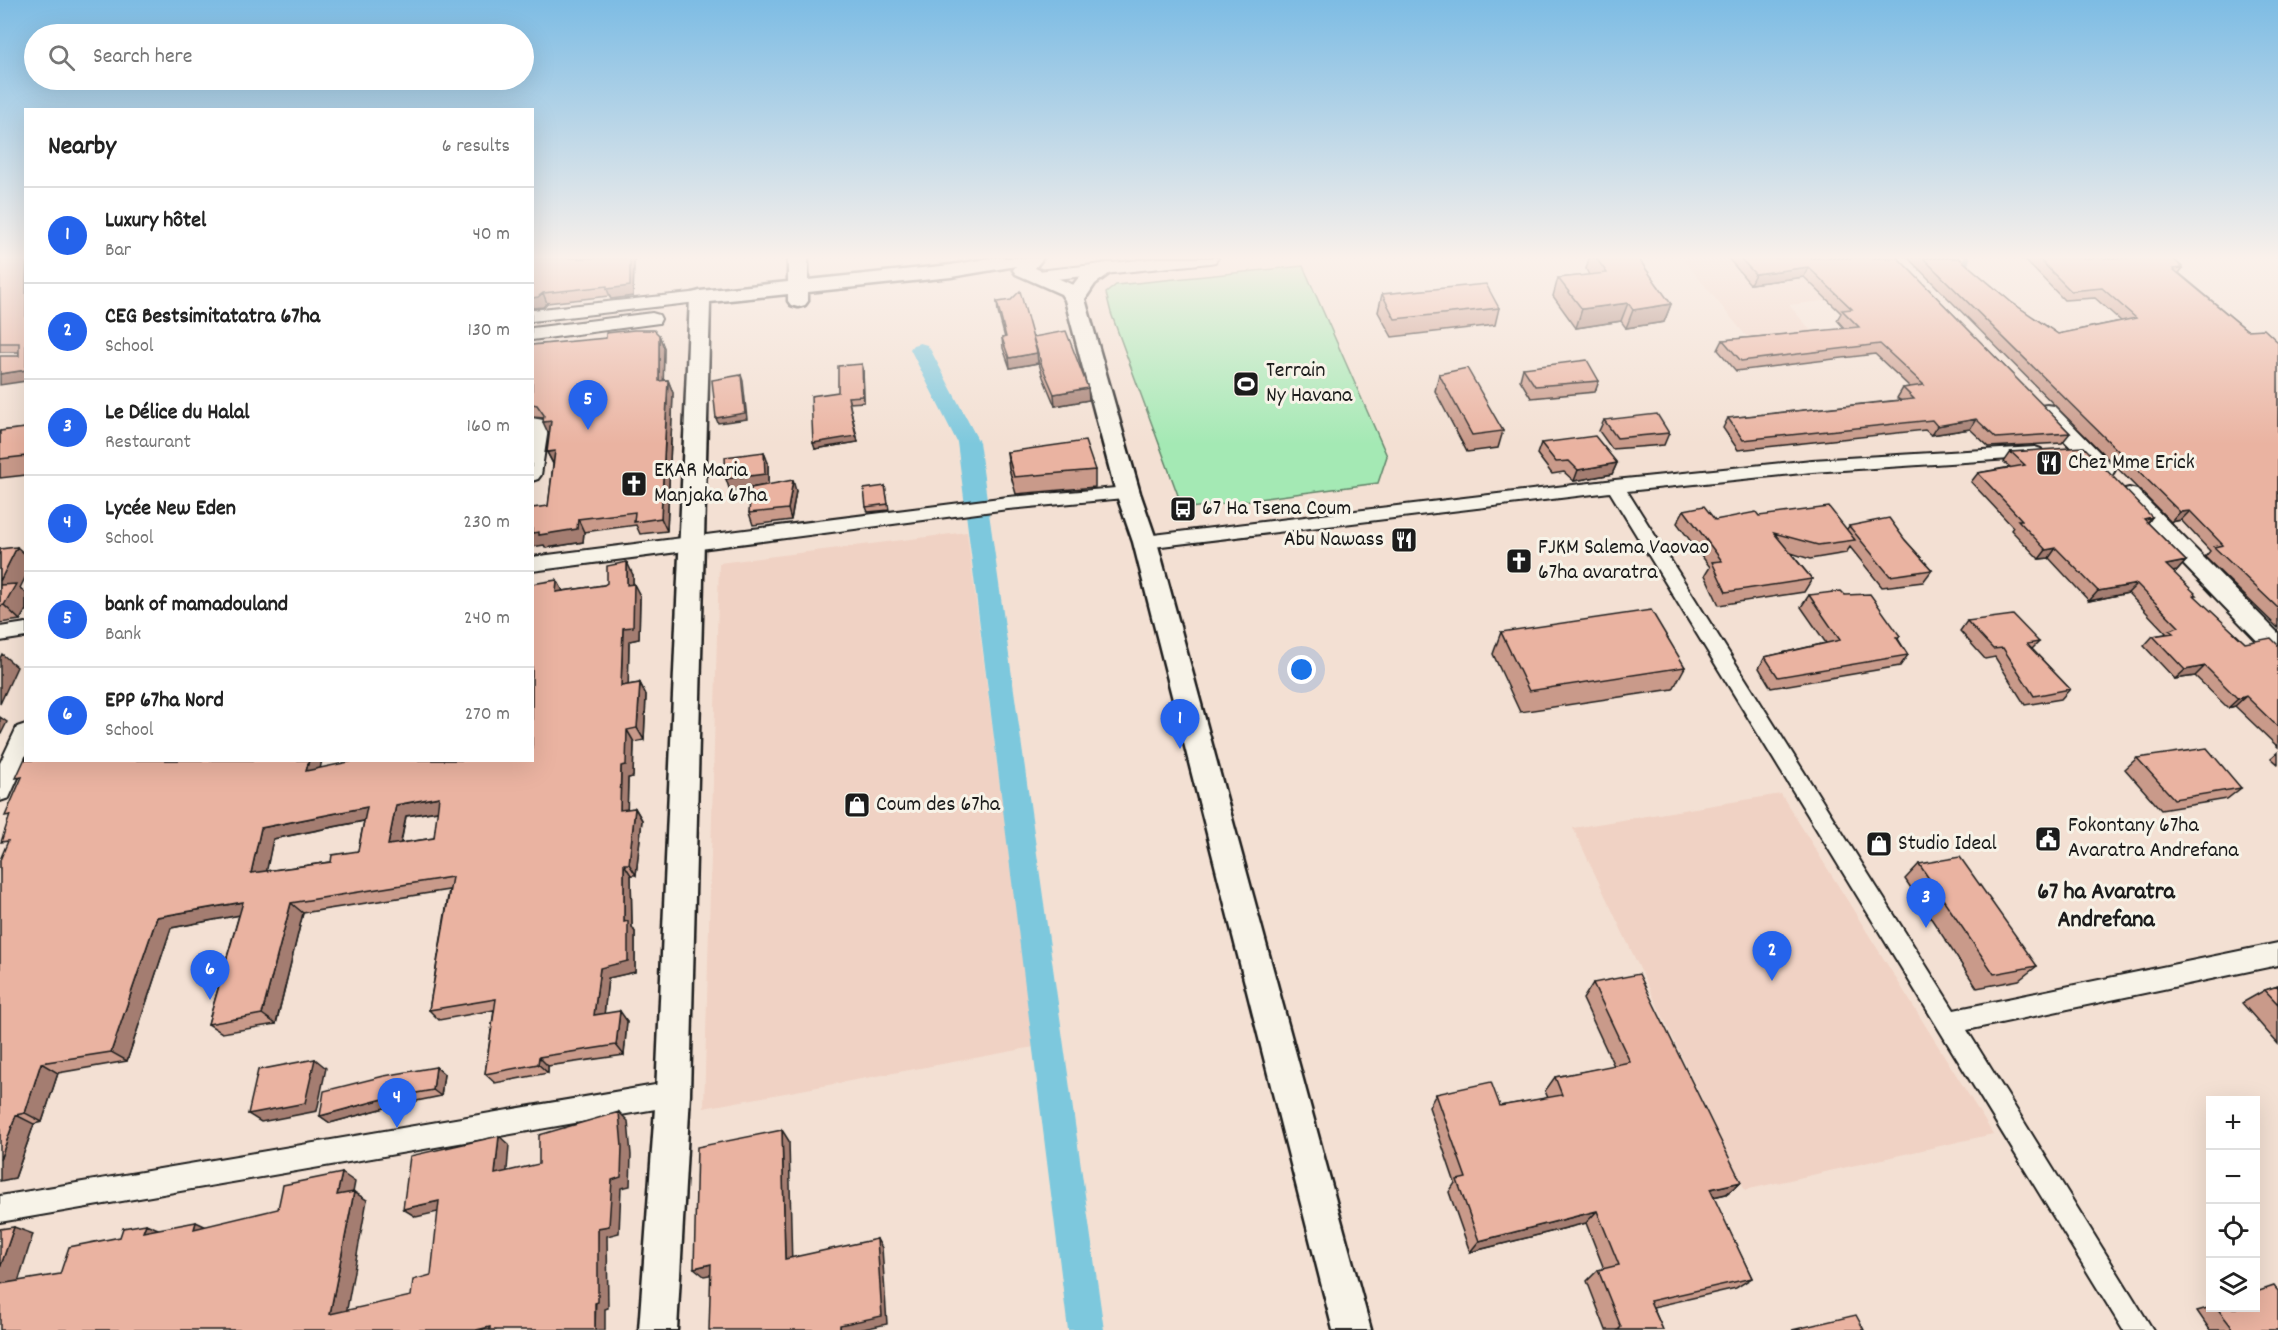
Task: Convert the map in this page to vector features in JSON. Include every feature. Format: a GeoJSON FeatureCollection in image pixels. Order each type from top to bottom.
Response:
{"type":"FeatureCollection","features":[{"type":"Feature","properties":{"kind":"main road"},"geometry":{"type":"LineString","coordinates":[[658,1330],[673,1094],[699,320]]}},
{"type":"Feature","properties":{"kind":"main road"},"geometry":{"type":"LineString","coordinates":[[1082,320],[1128,493],[1145,542],[1352,1330]]}},
{"type":"Feature","properties":{"kind":"street"},"geometry":{"type":"LineString","coordinates":[[534,334],[613,320]]}},
{"type":"Feature","properties":{"kind":"street"},"geometry":{"type":"LineString","coordinates":[[2035,399],[2278,648]]}},
{"type":"Feature","properties":{"kind":"street"},"geometry":{"type":"LineString","coordinates":[[534,423],[540,429],[534,464]]}},
{"type":"Feature","properties":{"kind":"street"},"geometry":{"type":"LineString","coordinates":[[1145,542],[1616,486],[1812,466],[2085,450]]}},
{"type":"Feature","properties":{"kind":"street"},"geometry":{"type":"LineString","coordinates":[[1616,486],[2139,1330]]}},
{"type":"Feature","properties":{"kind":"street"},"geometry":{"type":"LineString","coordinates":[[534,564],[1008,503],[1128,493]]}},
{"type":"Feature","properties":{"kind":"street"},"geometry":{"type":"LineString","coordinates":[[0,634],[24,630]]}},
{"type":"Feature","properties":{"kind":"street"},"geometry":{"type":"LineString","coordinates":[[0,790],[24,738]]}},
{"type":"Feature","properties":{"kind":"street"},"geometry":{"type":"LineString","coordinates":[[1947,1023],[2278,954]]}},
{"type":"Feature","properties":{"kind":"street"},"geometry":{"type":"LineString","coordinates":[[0,1209],[673,1094]]}},
{"type":"Feature","properties":{"kind":"shaded area"},"geometry":{"type":"Polygon","coordinates":[[[1733,320],[1802,320],[1814,334],[1751,342],[1733,320]]]}},
{"type":"Feature","properties":{"kind":"shaded area","name":"Coum des 67ha"},"geometry":{"type":"Polygon","coordinates":[[[967,532],[1034,1047],[704,1108],[719,563],[967,532]]]}},
{"type":"Feature","properties":{"kind":"shaded area"},"geometry":{"type":"Polygon","coordinates":[[[1781,794],[1993,1134],[1745,1190],[1573,828],[1781,794]]]}},
{"type":"Feature","properties":{"kind":"green space","name":"Terrain Ny Havana"},"geometry":{"type":"Polygon","coordinates":[[[1114,320],[1327,320],[1387,456],[1378,483],[1183,509],[1114,320]]]}},
{"type":"Feature","properties":{"kind":"building"},"geometry":{"type":"Polygon","coordinates":[[[0,320],[24,320],[24,370],[0,374],[0,356],[19,356],[19,343],[0,343],[0,320]]]}},
{"type":"Feature","properties":{"kind":"building"},"geometry":{"type":"Polygon","coordinates":[[[1002,320],[1028,320],[1037,353],[1009,358],[1002,338],[1006,337],[1002,320]]]}},
{"type":"Feature","properties":{"kind":"building"},"geometry":{"type":"Polygon","coordinates":[[[1852,320],[1959,320],[2070,433],[1996,438],[1976,419],[1937,426],[1932,420],[1743,440],[1728,418],[1914,399],[1903,388],[1924,385],[1880,344],[1741,361],[1723,340],[1859,327],[1852,320]]]}},
{"type":"Feature","properties":{"kind":"building"},"geometry":{"type":"Polygon","coordinates":[[[1986,320],[2038,320],[2058,334],[2126,320],[2235,320],[2247,330],[2264,329],[2278,342],[2278,608],[2214,547],[2223,545],[2190,511],[2180,512],[1986,320]]]}},
{"type":"Feature","properties":{"kind":"building"},"geometry":{"type":"Polygon","coordinates":[[[654,330],[659,335],[659,381],[668,380],[661,518],[634,522],[635,512],[578,519],[577,529],[539,535],[539,532],[534,533],[534,508],[548,506],[555,451],[547,452],[551,421],[543,422],[544,415],[534,404],[534,345],[606,338],[606,333],[654,330]]]}},
{"type":"Feature","properties":{"kind":"building"},"geometry":{"type":"Polygon","coordinates":[[[1066,331],[1088,388],[1054,394],[1033,337],[1066,331]]]}},
{"type":"Feature","properties":{"kind":"building"},"geometry":{"type":"Polygon","coordinates":[[[1587,360],[1599,381],[1535,386],[1523,368],[1587,360]]]}},
{"type":"Feature","properties":{"kind":"building"},"geometry":{"type":"Polygon","coordinates":[[[862,364],[863,396],[848,397],[856,436],[813,443],[811,396],[838,392],[838,366],[862,364]]]}},
{"type":"Feature","properties":{"kind":"building"},"geometry":{"type":"Polygon","coordinates":[[[1467,368],[1503,431],[1472,435],[1439,374],[1467,368]]]}},
{"type":"Feature","properties":{"kind":"building"},"geometry":{"type":"Polygon","coordinates":[[[741,375],[745,413],[716,418],[712,380],[741,375]]]}},
{"type":"Feature","properties":{"kind":"building"},"geometry":{"type":"Polygon","coordinates":[[[1657,414],[1669,433],[1617,438],[1604,420],[1657,414]]]}},
{"type":"Feature","properties":{"kind":"building"},"geometry":{"type":"Polygon","coordinates":[[[24,428],[24,456],[0,459],[0,431],[24,428]]]}},
{"type":"Feature","properties":{"kind":"building"},"geometry":{"type":"Polygon","coordinates":[[[1595,436],[1617,463],[1578,470],[1569,461],[1556,462],[1541,443],[1595,436]]]}},
{"type":"Feature","properties":{"kind":"building"},"geometry":{"type":"Polygon","coordinates":[[[1085,441],[1095,470],[1014,477],[1007,452],[1085,441]]]}},
{"type":"Feature","properties":{"kind":"building"},"geometry":{"type":"Polygon","coordinates":[[[2084,447],[2152,517],[2144,519],[2186,561],[2166,565],[2197,595],[2194,595],[2245,643],[2271,638],[2278,645],[2278,727],[2246,696],[2238,699],[2205,666],[2185,670],[2153,636],[2173,633],[2169,630],[2179,627],[2137,584],[2098,591],[2056,548],[2046,550],[2018,520],[2022,520],[1978,473],[2025,465],[2011,452],[2084,447]]]}},
{"type":"Feature","properties":{"kind":"building"},"geometry":{"type":"Polygon","coordinates":[[[764,452],[765,474],[726,479],[725,457],[764,452]]]}},
{"type":"Feature","properties":{"kind":"building"},"geometry":{"type":"Polygon","coordinates":[[[793,480],[788,509],[749,513],[751,488],[793,480]]]}},
{"type":"Feature","properties":{"kind":"building"},"geometry":{"type":"Polygon","coordinates":[[[885,486],[888,504],[866,507],[864,489],[885,486]]]}},
{"type":"Feature","properties":{"kind":"building"},"geometry":{"type":"Polygon","coordinates":[[[1704,506],[1715,520],[1756,512],[1759,516],[1829,507],[1855,540],[1818,545],[1774,533],[1812,579],[1726,592],[1712,562],[1722,561],[1684,510],[1704,506]]]}},
{"type":"Feature","properties":{"kind":"building"},"geometry":{"type":"Polygon","coordinates":[[[1889,518],[1932,570],[1890,576],[1849,526],[1889,518]]]}},
{"type":"Feature","properties":{"kind":"building"},"geometry":{"type":"Polygon","coordinates":[[[17,547],[0,581],[0,549],[17,547]]]}},
{"type":"Feature","properties":{"kind":"building"},"geometry":{"type":"Polygon","coordinates":[[[627,562],[627,585],[634,584],[633,627],[623,628],[621,686],[640,683],[637,728],[627,730],[626,765],[621,766],[620,810],[635,808],[629,864],[624,864],[624,922],[628,921],[628,961],[600,968],[594,1015],[620,1011],[616,1045],[539,1057],[538,1064],[485,1074],[496,999],[429,1010],[452,877],[291,903],[262,1014],[208,1024],[243,902],[157,917],[111,1052],[41,1063],[25,1113],[16,1115],[0,1160],[0,860],[8,841],[1,842],[10,815],[5,816],[22,777],[16,778],[24,760],[308,762],[306,771],[349,762],[534,762],[534,584],[557,580],[556,592],[607,583],[607,566],[627,562]],[[439,797],[396,805],[388,845],[434,838],[439,797]],[[367,807],[261,828],[251,873],[331,862],[332,855],[358,851],[367,807]]]}},
{"type":"Feature","properties":{"kind":"building"},"geometry":{"type":"Polygon","coordinates":[[[16,584],[4,605],[0,606],[0,585],[16,584]]]}},
{"type":"Feature","properties":{"kind":"building"},"geometry":{"type":"Polygon","coordinates":[[[1841,591],[1845,595],[1870,594],[1900,636],[1896,637],[1908,655],[1778,677],[1765,657],[1840,640],[1809,595],[1841,591]]]}},
{"type":"Feature","properties":{"kind":"building"},"geometry":{"type":"Polygon","coordinates":[[[1651,610],[1685,667],[1529,691],[1501,632],[1651,610]]]}},
{"type":"Feature","properties":{"kind":"building"},"geometry":{"type":"Polygon","coordinates":[[[2013,615],[2039,642],[2027,644],[2070,689],[2034,696],[2003,648],[1993,649],[1967,621],[2013,615]]]}},
{"type":"Feature","properties":{"kind":"building"},"geometry":{"type":"Polygon","coordinates":[[[2207,748],[2241,788],[2174,799],[2137,758],[2207,748]]]}},
{"type":"Feature","properties":{"kind":"building"},"geometry":{"type":"Polygon","coordinates":[[[1960,857],[2037,966],[1994,974],[1919,864],[1960,857]]]}},
{"type":"Feature","properties":{"kind":"building"},"geometry":{"type":"Polygon","coordinates":[[[1639,974],[1741,1182],[1710,1189],[1752,1278],[1650,1301],[1663,1330],[1618,1330],[1621,1327],[1598,1270],[1619,1265],[1597,1211],[1479,1241],[1457,1180],[1466,1178],[1436,1094],[1491,1082],[1500,1106],[1562,1095],[1555,1077],[1630,1062],[1593,983],[1639,974]]]}},
{"type":"Feature","properties":{"kind":"building"},"geometry":{"type":"Polygon","coordinates":[[[2278,986],[2278,1004],[2265,990],[2278,986]]]}},
{"type":"Feature","properties":{"kind":"building"},"geometry":{"type":"Polygon","coordinates":[[[315,1059],[305,1103],[248,1114],[258,1070],[315,1059]]]}},
{"type":"Feature","properties":{"kind":"building"},"geometry":{"type":"Polygon","coordinates":[[[436,1067],[433,1090],[383,1099],[320,1116],[324,1091],[384,1076],[436,1067]]]}},
{"type":"Feature","properties":{"kind":"building"},"geometry":{"type":"Polygon","coordinates":[[[619,1112],[622,1147],[621,1177],[612,1180],[609,1226],[598,1228],[598,1302],[595,1303],[595,1330],[490,1330],[490,1327],[476,1330],[0,1330],[0,1284],[60,1274],[69,1247],[120,1237],[123,1228],[146,1224],[143,1232],[196,1222],[194,1229],[278,1209],[283,1185],[342,1173],[337,1195],[354,1192],[330,1314],[411,1296],[413,1280],[431,1275],[439,1201],[403,1209],[410,1156],[499,1136],[495,1174],[539,1164],[539,1135],[619,1112]]]}},
{"type":"Feature","properties":{"kind":"building"},"geometry":{"type":"Polygon","coordinates":[[[782,1130],[785,1259],[877,1239],[882,1316],[840,1325],[840,1330],[709,1330],[711,1264],[694,1268],[697,1147],[782,1130]]]}},
{"type":"Feature","properties":{"kind":"building"},"geometry":{"type":"Polygon","coordinates":[[[14,1227],[0,1268],[0,1229],[14,1227]]]}},
{"type":"Feature","properties":{"kind":"building"},"geometry":{"type":"Polygon","coordinates":[[[2274,1286],[2278,1291],[2278,1330],[2234,1330],[2220,1312],[2260,1312],[2260,1291],[2274,1286]]]}},
{"type":"Feature","properties":{"kind":"building"},"geometry":{"type":"Polygon","coordinates":[[[1856,1315],[1864,1330],[1792,1330],[1856,1315]]]}},
{"type":"Feature","properties":{"kind":"waterway"},"geometry":{"type":"LineString","coordinates":[[920,349],[968,442],[1086,1330]]}},
{"type":"Feature","properties":{"kind":"place","name":"Terrain Ny Havana"},"geometry":{"type":"Point","coordinates":[1246,384]}},
{"type":"Feature","properties":{"kind":"place","name":"bank of mamadouland"},"geometry":{"type":"Point","coordinates":[588,430]}},
{"type":"Feature","properties":{"kind":"place","name":"Chez Mme Erick"},"geometry":{"type":"Point","coordinates":[2049,463]}},
{"type":"Feature","properties":{"kind":"place","name":"EKAR Maria Manjaka 67ha"},"geometry":{"type":"Point","coordinates":[634,484]}},
{"type":"Feature","properties":{"kind":"place","name":"67 Ha Tsena Coum"},"geometry":{"type":"Point","coordinates":[1183,509]}},
{"type":"Feature","properties":{"kind":"place","name":"Abu Nawass"},"geometry":{"type":"Point","coordinates":[1404,540]}},
{"type":"Feature","properties":{"kind":"place","name":"FJKM Salema Vaovao 67ha avaratra"},"geometry":{"type":"Point","coordinates":[1519,561]}},
{"type":"Feature","properties":{"kind":"place","name":"Luxury hôtel"},"geometry":{"type":"Point","coordinates":[1180,749]}},
{"type":"Feature","properties":{"kind":"place","name":"Coum des 67ha"},"geometry":{"type":"Point","coordinates":[857,805]}},
{"type":"Feature","properties":{"kind":"place","name":"Fokontany 67ha Avaratra Andrefana"},"geometry":{"type":"Point","coordinates":[2048,839]}},
{"type":"Feature","properties":{"kind":"place","name":"Studio Ideal"},"geometry":{"type":"Point","coordinates":[1879,844]}},
{"type":"Feature","properties":{"kind":"place","name":"Le Délice du Halal"},"geometry":{"type":"Point","coordinates":[1926,928]}},
{"type":"Feature","properties":{"kind":"place","name":"CEG Bestsimitatatra 67ha"},"geometry":{"type":"Point","coordinates":[1772,981]}},
{"type":"Feature","properties":{"kind":"place","name":"EPP 67ha Nord"},"geometry":{"type":"Point","coordinates":[210,1000]}},
{"type":"Feature","properties":{"kind":"place","name":"Lycée New Eden"},"geometry":{"type":"Point","coordinates":[397,1128]}},
{"type":"Feature","properties":{"kind":"district","name":"67 ha Avaratra Andrefana"},"geometry":{"type":"Point","coordinates":[2106,907]}}]}
